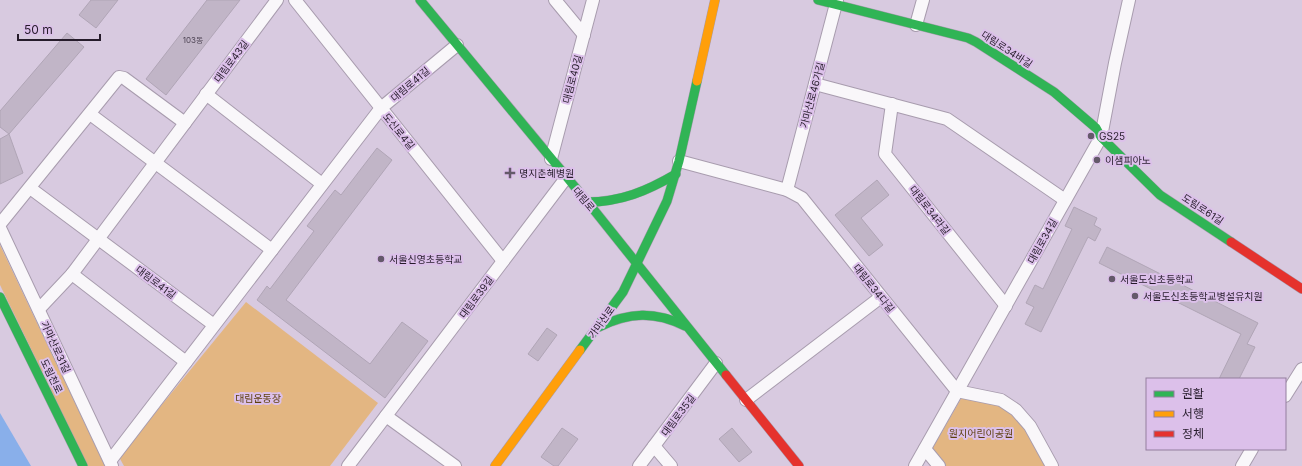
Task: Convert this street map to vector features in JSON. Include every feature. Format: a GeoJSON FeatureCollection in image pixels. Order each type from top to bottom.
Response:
{"type":"FeatureCollection","features":[{"type":"Feature","properties":{"kind":"street","name":"대림로43길"},"geometry":{"type":"LineString","coordinates":[[39,309],[72,274],[277,0]]}},
{"type":"Feature","properties":{"kind":"street","name":"도신로4길"},"geometry":{"type":"LineString","coordinates":[[295,0],[503,261]]}},
{"type":"Feature","properties":{"kind":"street","name":"대림로"},"geometry":{"type":"LineString","coordinates":[[420,0],[587,202],[799,466]]}},
{"type":"Feature","properties":{"kind":"street"},"geometry":{"type":"LineString","coordinates":[[555,0],[584,35]]}},
{"type":"Feature","properties":{"kind":"street","name":"대림로40길"},"geometry":{"type":"LineString","coordinates":[[550,159],[593,0]]}},
{"type":"Feature","properties":{"kind":"street","name":"가마산로"},"geometry":{"type":"LineString","coordinates":[[495,466],[623,292],[667,201],[679,162],[715,0]]}},
{"type":"Feature","properties":{"kind":"street"},"geometry":{"type":"LineString","coordinates":[[818,0],[836,2]]}},
{"type":"Feature","properties":{"kind":"street"},"geometry":{"type":"LineString","coordinates":[[916,25],[923,0]]}},
{"type":"Feature","properties":{"kind":"street","name":"대림로34길"},"geometry":{"type":"LineString","coordinates":[[915,466],[1101,137],[1115,62],[1129,0]]}},
{"type":"Feature","properties":{"kind":"street","name":"대림로34바길"},"geometry":{"type":"LineString","coordinates":[[836,2],[968,38],[976,42],[1054,92],[1096,128],[1101,137]]}},
{"type":"Feature","properties":{"kind":"street","name":"가마산로46가길"},"geometry":{"type":"LineString","coordinates":[[787,190],[836,2]]}},
{"type":"Feature","properties":{"kind":"street","name":"대림로41길"},"geometry":{"type":"LineString","coordinates":[[111,463],[214,325],[381,108],[457,45]]}},
{"type":"Feature","properties":{"kind":"street"},"geometry":{"type":"LineString","coordinates":[[0,224],[120,77],[124,78],[185,123]]}},
{"type":"Feature","properties":{"kind":"street"},"geometry":{"type":"LineString","coordinates":[[815,84],[947,119],[1065,200]]}},
{"type":"Feature","properties":{"kind":"street"},"geometry":{"type":"LineString","coordinates":[[206,94],[322,184]]}},
{"type":"Feature","properties":{"kind":"street","name":"대림로34라길"},"geometry":{"type":"LineString","coordinates":[[892,104],[885,154],[1006,306]]}},
{"type":"Feature","properties":{"kind":"street"},"geometry":{"type":"LineString","coordinates":[[90,114],[272,250]]}},
{"type":"Feature","properties":{"kind":"street","name":"도림로61길"},"geometry":{"type":"LineString","coordinates":[[1101,137],[1143,181],[1160,195],[1302,289]]}},
{"type":"Feature","properties":{"kind":"street"},"geometry":{"type":"LineString","coordinates":[[679,162],[787,190]]}},
{"type":"Feature","properties":{"kind":"street"},"geometry":{"type":"LineString","coordinates":[[587,202],[611,201],[633,197],[652,189],[676,174]]}},
{"type":"Feature","properties":{"kind":"street","name":"대림로39길"},"geometry":{"type":"LineString","coordinates":[[348,466],[566,178]]}},
{"type":"Feature","properties":{"kind":"street"},"geometry":{"type":"LineString","coordinates":[[30,188],[98,238]]}},
{"type":"Feature","properties":{"kind":"street","name":"대림로34다길"},"geometry":{"type":"LineString","coordinates":[[787,190],[802,198],[957,391]]}},
{"type":"Feature","properties":{"kind":"street","name":"가마산로31길"},"geometry":{"type":"LineString","coordinates":[[0,228],[111,463]]}},
{"type":"Feature","properties":{"kind":"street","name":"대림로41길"},"geometry":{"type":"LineString","coordinates":[[98,238],[214,325]]}},
{"type":"Feature","properties":{"kind":"street"},"geometry":{"type":"LineString","coordinates":[[72,274],[186,362]]}},
{"type":"Feature","properties":{"kind":"street","name":"도림천로"},"geometry":{"type":"LineString","coordinates":[[0,296],[83,466]]}},
{"type":"Feature","properties":{"kind":"street"},"geometry":{"type":"LineString","coordinates":[[746,400],[881,297]]}},
{"type":"Feature","properties":{"kind":"street"},"geometry":{"type":"LineString","coordinates":[[597,328],[615,318],[644,314],[672,318],[688,327]]}},
{"type":"Feature","properties":{"kind":"street","name":"대림로35길"},"geometry":{"type":"LineString","coordinates":[[639,466],[716,363]]}},
{"type":"Feature","properties":{"kind":"street"},"geometry":{"type":"LineString","coordinates":[[1286,394],[1302,368]]}},
{"type":"Feature","properties":{"kind":"street"},"geometry":{"type":"LineString","coordinates":[[957,391],[1001,400],[1016,410],[1030,426],[1052,466]]}},
{"type":"Feature","properties":{"kind":"street"},"geometry":{"type":"LineString","coordinates":[[386,416],[455,466]]}},
{"type":"Feature","properties":{"kind":"street"},"geometry":{"type":"LineString","coordinates":[[654,446],[671,466]]}},
{"type":"Feature","properties":{"kind":"street"},"geometry":{"type":"LineString","coordinates":[[925,449],[939,466]]}},
{"type":"Feature","properties":{"kind":"street"},"geometry":{"type":"LineString","coordinates":[[1242,466],[1251,450]]}},
{"type":"Feature","properties":{"kind":"green space"},"geometry":{"type":"Polygon","coordinates":[[[0,245],[105,466],[88,466],[0,285],[0,245]]]}},
{"type":"Feature","properties":{"kind":"green space","name":"대림운동장"},"geometry":{"type":"Polygon","coordinates":[[[246,302],[378,403],[330,466],[124,466],[119,457],[246,302]]]}},
{"type":"Feature","properties":{"kind":"green space","name":"원지어린이공원"},"geometry":{"type":"Polygon","coordinates":[[[962,397],[988,399],[1019,417],[1047,466],[945,466],[932,449],[962,397]]]}},
{"type":"Feature","properties":{"kind":"water"},"geometry":{"type":"Polygon","coordinates":[[[0,413],[31,466],[0,466],[0,413]]]}},
{"type":"Feature","properties":{"kind":"building"},"geometry":{"type":"Polygon","coordinates":[[[91,0],[118,0],[96,28],[79,15],[91,0]]]}},
{"type":"Feature","properties":{"kind":"building"},"geometry":{"type":"Polygon","coordinates":[[[207,0],[240,0],[166,95],[146,79],[207,0]]]}},
{"type":"Feature","properties":{"kind":"building"},"geometry":{"type":"Polygon","coordinates":[[[67,33],[84,47],[9,134],[0,127],[0,111],[67,33]]]}},
{"type":"Feature","properties":{"kind":"building"},"geometry":{"type":"Polygon","coordinates":[[[9,134],[23,173],[0,184],[0,139],[9,134]]]}},
{"type":"Feature","properties":{"kind":"building"},"geometry":{"type":"Polygon","coordinates":[[[377,148],[392,160],[286,300],[370,364],[402,322],[428,341],[385,398],[257,300],[267,286],[270,289],[314,231],[307,226],[335,190],[341,195],[377,148]]]}},
{"type":"Feature","properties":{"kind":"building"},"geometry":{"type":"Polygon","coordinates":[[[877,180],[889,195],[861,218],[883,245],[869,256],[835,215],[877,180]]]}},
{"type":"Feature","properties":{"kind":"building"},"geometry":{"type":"Polygon","coordinates":[[[1074,207],[1097,218],[1094,225],[1101,229],[1095,241],[1088,237],[1041,332],[1025,324],[1034,307],[1026,303],[1035,285],[1043,289],[1072,229],[1065,226],[1074,207]]]}},
{"type":"Feature","properties":{"kind":"building"},"geometry":{"type":"Polygon","coordinates":[[[1107,247],[1258,323],[1247,344],[1255,347],[1240,378],[1219,378],[1241,334],[1099,263],[1107,247]]]}},
{"type":"Feature","properties":{"kind":"building"},"geometry":{"type":"Polygon","coordinates":[[[547,328],[557,335],[538,361],[528,354],[547,328]]]}},
{"type":"Feature","properties":{"kind":"building"},"geometry":{"type":"Polygon","coordinates":[[[562,428],[578,439],[558,466],[554,466],[541,457],[562,428]]]}},
{"type":"Feature","properties":{"kind":"building"},"geometry":{"type":"Polygon","coordinates":[[[732,428],[752,452],[739,462],[719,439],[732,428]]]}},
{"type":"Feature","properties":{"kind":"traffic: fast"},"geometry":{"type":"LineString","coordinates":[[420,0],[594,210],[726,375]]}},
{"type":"Feature","properties":{"kind":"traffic: fast"},"geometry":{"type":"LineString","coordinates":[[818,0],[968,38],[976,42],[1054,92],[1096,128],[1101,137],[1160,195],[1231,242]]}},
{"type":"Feature","properties":{"kind":"traffic: fast"},"geometry":{"type":"LineString","coordinates":[[580,350],[623,292],[667,201],[679,161],[697,81]]}},
{"type":"Feature","properties":{"kind":"traffic: fast"},"geometry":{"type":"LineString","coordinates":[[587,202],[622,198],[655,186],[676,174]]}},
{"type":"Feature","properties":{"kind":"traffic: fast"},"geometry":{"type":"LineString","coordinates":[[0,297],[83,466]]}},
{"type":"Feature","properties":{"kind":"traffic: fast"},"geometry":{"type":"LineString","coordinates":[[599,327],[621,318],[642,315],[663,318],[685,326]]}},
{"type":"Feature","properties":{"kind":"traffic: slow"},"geometry":{"type":"LineString","coordinates":[[697,81],[715,0]]}},
{"type":"Feature","properties":{"kind":"traffic: slow"},"geometry":{"type":"LineString","coordinates":[[495,466],[580,350]]}},
{"type":"Feature","properties":{"kind":"traffic: jam"},"geometry":{"type":"LineString","coordinates":[[1231,242],[1302,289]]}},
{"type":"Feature","properties":{"kind":"traffic: jam"},"geometry":{"type":"LineString","coordinates":[[726,375],[799,466]]}},
{"type":"Feature","properties":{"kind":"place","name":"GS25"},"geometry":{"type":"Point","coordinates":[1091,136]}},
{"type":"Feature","properties":{"kind":"place","name":"이샘피아노"},"geometry":{"type":"Point","coordinates":[1097,160]}},
{"type":"Feature","properties":{"kind":"place","name":"명지춘혜병원"},"geometry":{"type":"Point","coordinates":[510,173]}},
{"type":"Feature","properties":{"kind":"place","name":"서울신영초등학교"},"geometry":{"type":"Point","coordinates":[381,259]}},
{"type":"Feature","properties":{"kind":"place","name":"서울도신초등학교"},"geometry":{"type":"Point","coordinates":[1112,279]}},
{"type":"Feature","properties":{"kind":"place","name":"서울도신초등학교병설유치원"},"geometry":{"type":"Point","coordinates":[1135,296]}}]}
